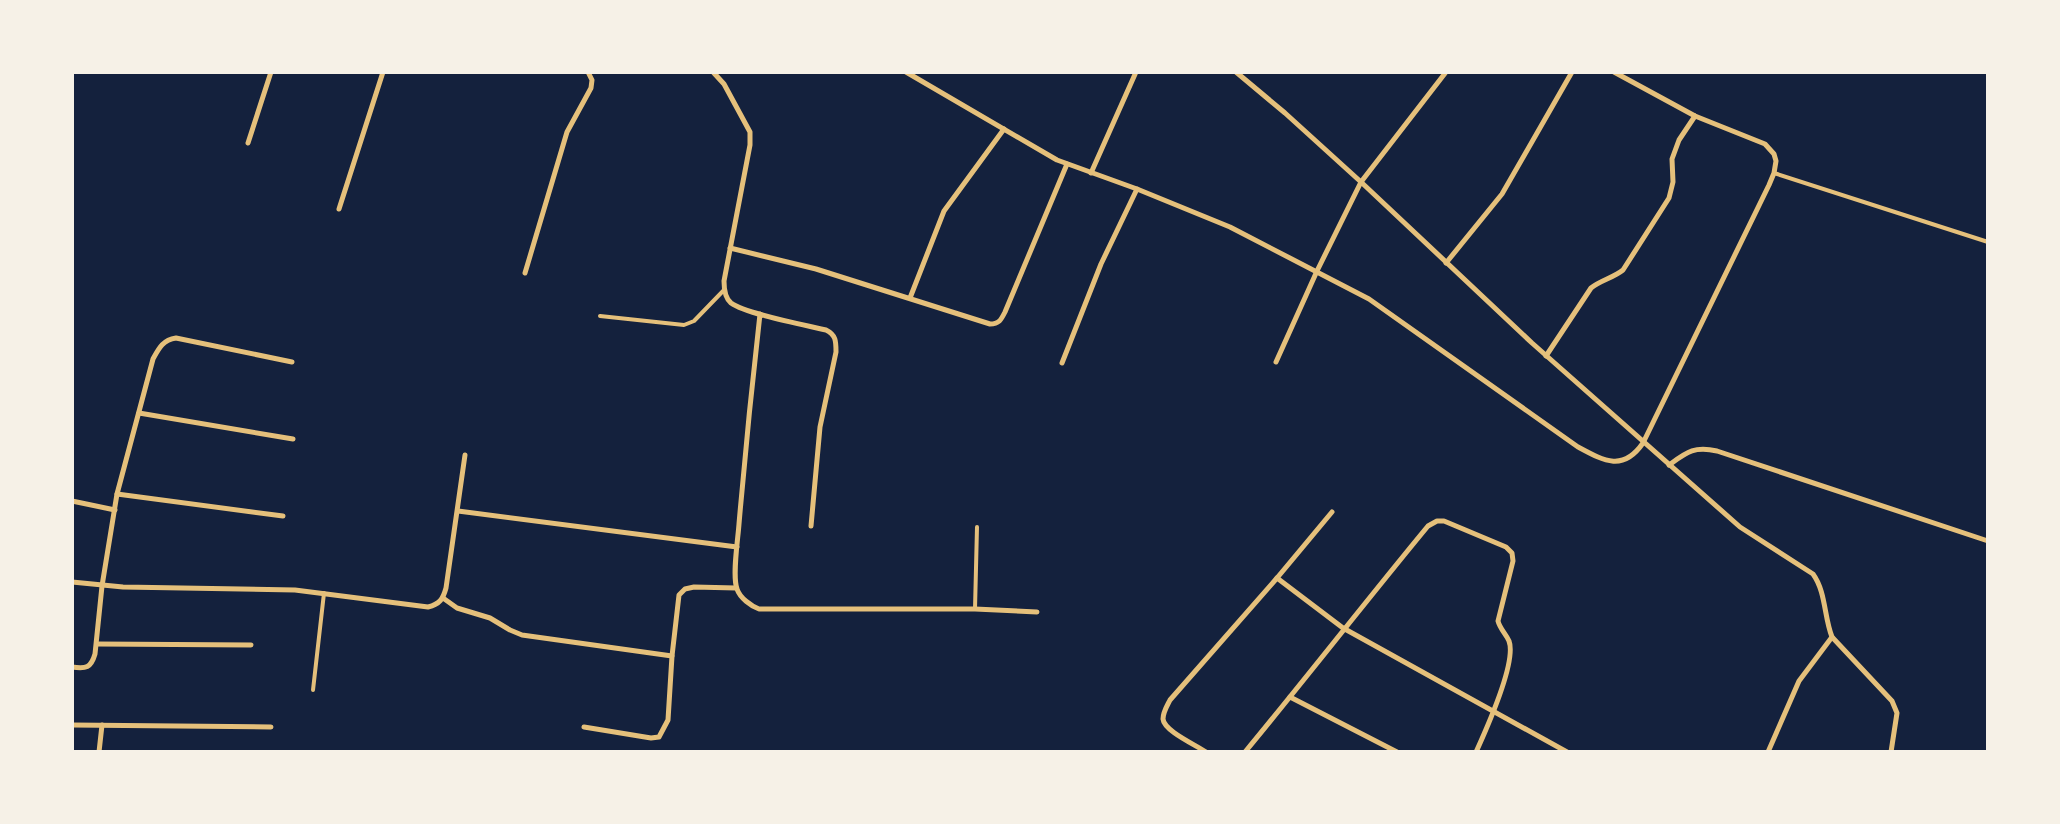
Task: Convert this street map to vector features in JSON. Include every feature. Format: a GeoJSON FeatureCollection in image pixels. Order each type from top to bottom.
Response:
{"type":"FeatureCollection","features":[{"type":"Feature","properties":{"kind":"street"},"geometry":{"type":"LineString","coordinates":[[248,143],[271,72]]}},
{"type":"Feature","properties":{"kind":"street"},"geometry":{"type":"LineString","coordinates":[[340,209],[383,72]]}},
{"type":"Feature","properties":{"kind":"street"},"geometry":{"type":"LineString","coordinates":[[525,273],[567,132],[591,88],[592,80],[588,72]]}},
{"type":"Feature","properties":{"kind":"street"},"geometry":{"type":"LineString","coordinates":[[713,72],[719,75],[750,132],[750,145],[724,281],[724,290],[732,304],[760,314],[826,330],[833,334],[836,342],[819,435],[810,526]]}},
{"type":"Feature","properties":{"kind":"street"},"geometry":{"type":"LineString","coordinates":[[906,72],[1057,160],[1137,189],[1230,227],[1317,271],[1380,306],[1578,447],[1602,460],[1611,462],[1626,459],[1635,454],[1643,443],[1774,173],[1776,161],[1774,154],[1765,144],[1695,116],[1614,72]]}},
{"type":"Feature","properties":{"kind":"street"},"geometry":{"type":"LineString","coordinates":[[1091,173],[1136,72]]}},
{"type":"Feature","properties":{"kind":"street"},"geometry":{"type":"LineString","coordinates":[[1236,72],[1285,113],[1361,182],[1546,356],[1643,443],[1740,527],[1813,574],[1820,584],[1827,624],[1832,637],[1892,701],[1896,713],[1891,752]]}},
{"type":"Feature","properties":{"kind":"street"},"geometry":{"type":"LineString","coordinates":[[1276,362],[1317,271],[1361,182],[1446,72]]}},
{"type":"Feature","properties":{"kind":"street"},"geometry":{"type":"LineString","coordinates":[[1446,263],[1502,194],[1572,72]]}},
{"type":"Feature","properties":{"kind":"street"},"geometry":{"type":"LineString","coordinates":[[1546,356],[1591,288],[1623,270],[1669,198],[1673,182],[1672,159],[1679,140],[1695,116]]}},
{"type":"Feature","properties":{"kind":"street"},"geometry":{"type":"LineString","coordinates":[[910,298],[944,211],[1004,128]]}},
{"type":"Feature","properties":{"kind":"street"},"geometry":{"type":"LineString","coordinates":[[730,248],[816,269],[990,324],[996,324],[1002,319],[1067,164]]}},
{"type":"Feature","properties":{"kind":"street"},"geometry":{"type":"LineString","coordinates":[[1062,363],[1101,264],[1137,189]]}},
{"type":"Feature","properties":{"kind":"street"},"geometry":{"type":"LineString","coordinates":[[760,314],[748,415],[737,547],[736,588],[740,594],[753,607],[759,609],[975,609],[1036,612]]}},
{"type":"Feature","properties":{"kind":"street"},"geometry":{"type":"LineString","coordinates":[[72,667],[86,668],[93,663],[102,586],[117,494],[153,359],[159,347],[167,340],[176,338],[292,362]]}},
{"type":"Feature","properties":{"kind":"street"},"geometry":{"type":"LineString","coordinates":[[139,413],[293,439]]}},
{"type":"Feature","properties":{"kind":"street"},"geometry":{"type":"LineString","coordinates":[[1669,465],[1689,451],[1703,448],[1717,450],[1988,540]]}},
{"type":"Feature","properties":{"kind":"street"},"geometry":{"type":"LineString","coordinates":[[72,582],[102,586],[282,589],[428,606],[436,605],[443,598],[458,511],[465,454]]}},
{"type":"Feature","properties":{"kind":"street"},"geometry":{"type":"LineString","coordinates":[[117,494],[283,516]]}},
{"type":"Feature","properties":{"kind":"street"},"geometry":{"type":"LineString","coordinates":[[72,501],[115,510]]}},
{"type":"Feature","properties":{"kind":"street"},"geometry":{"type":"LineString","coordinates":[[458,511],[737,547]]}},
{"type":"Feature","properties":{"kind":"street"},"geometry":{"type":"LineString","coordinates":[[1206,752],[1167,728],[1163,720],[1164,710],[1170,700],[1278,578],[1332,512]]}},
{"type":"Feature","properties":{"kind":"street"},"geometry":{"type":"LineString","coordinates":[[1245,752],[1428,526],[1437,521],[1453,523],[1506,547],[1512,553],[1513,561],[1498,621],[1500,629],[1509,641],[1510,651],[1494,711],[1476,752]]}},
{"type":"Feature","properties":{"kind":"street"},"geometry":{"type":"LineString","coordinates":[[1278,578],[1344,628],[1567,752]]}},
{"type":"Feature","properties":{"kind":"street"},"geometry":{"type":"LineString","coordinates":[[584,727],[651,738],[659,737],[668,720],[672,656],[679,595],[685,589],[694,587],[736,588]]}},
{"type":"Feature","properties":{"kind":"street"},"geometry":{"type":"LineString","coordinates":[[443,598],[457,608],[490,618],[522,635],[672,656]]}},
{"type":"Feature","properties":{"kind":"street"},"geometry":{"type":"LineString","coordinates":[[1768,752],[1799,680],[1832,637]]}},
{"type":"Feature","properties":{"kind":"street"},"geometry":{"type":"LineString","coordinates":[[96,644],[251,646]]}},
{"type":"Feature","properties":{"kind":"street"},"geometry":{"type":"LineString","coordinates":[[1290,697],[1397,752]]}},
{"type":"Feature","properties":{"kind":"street"},"geometry":{"type":"LineString","coordinates":[[72,725],[271,727]]}},
{"type":"Feature","properties":{"kind":"street"},"geometry":{"type":"LineString","coordinates":[[99,752],[102,725]]}},
{"type":"Feature","properties":{"kind":"lane"},"geometry":{"type":"LineString","coordinates":[[1774,173],[1988,242]]}},
{"type":"Feature","properties":{"kind":"lane"},"geometry":{"type":"LineString","coordinates":[[600,316],[684,325],[694,321],[724,290]]}},
{"type":"Feature","properties":{"kind":"lane"},"geometry":{"type":"LineString","coordinates":[[975,609],[977,527]]}},
{"type":"Feature","properties":{"kind":"lane"},"geometry":{"type":"LineString","coordinates":[[313,690],[324,594]]}}]}
